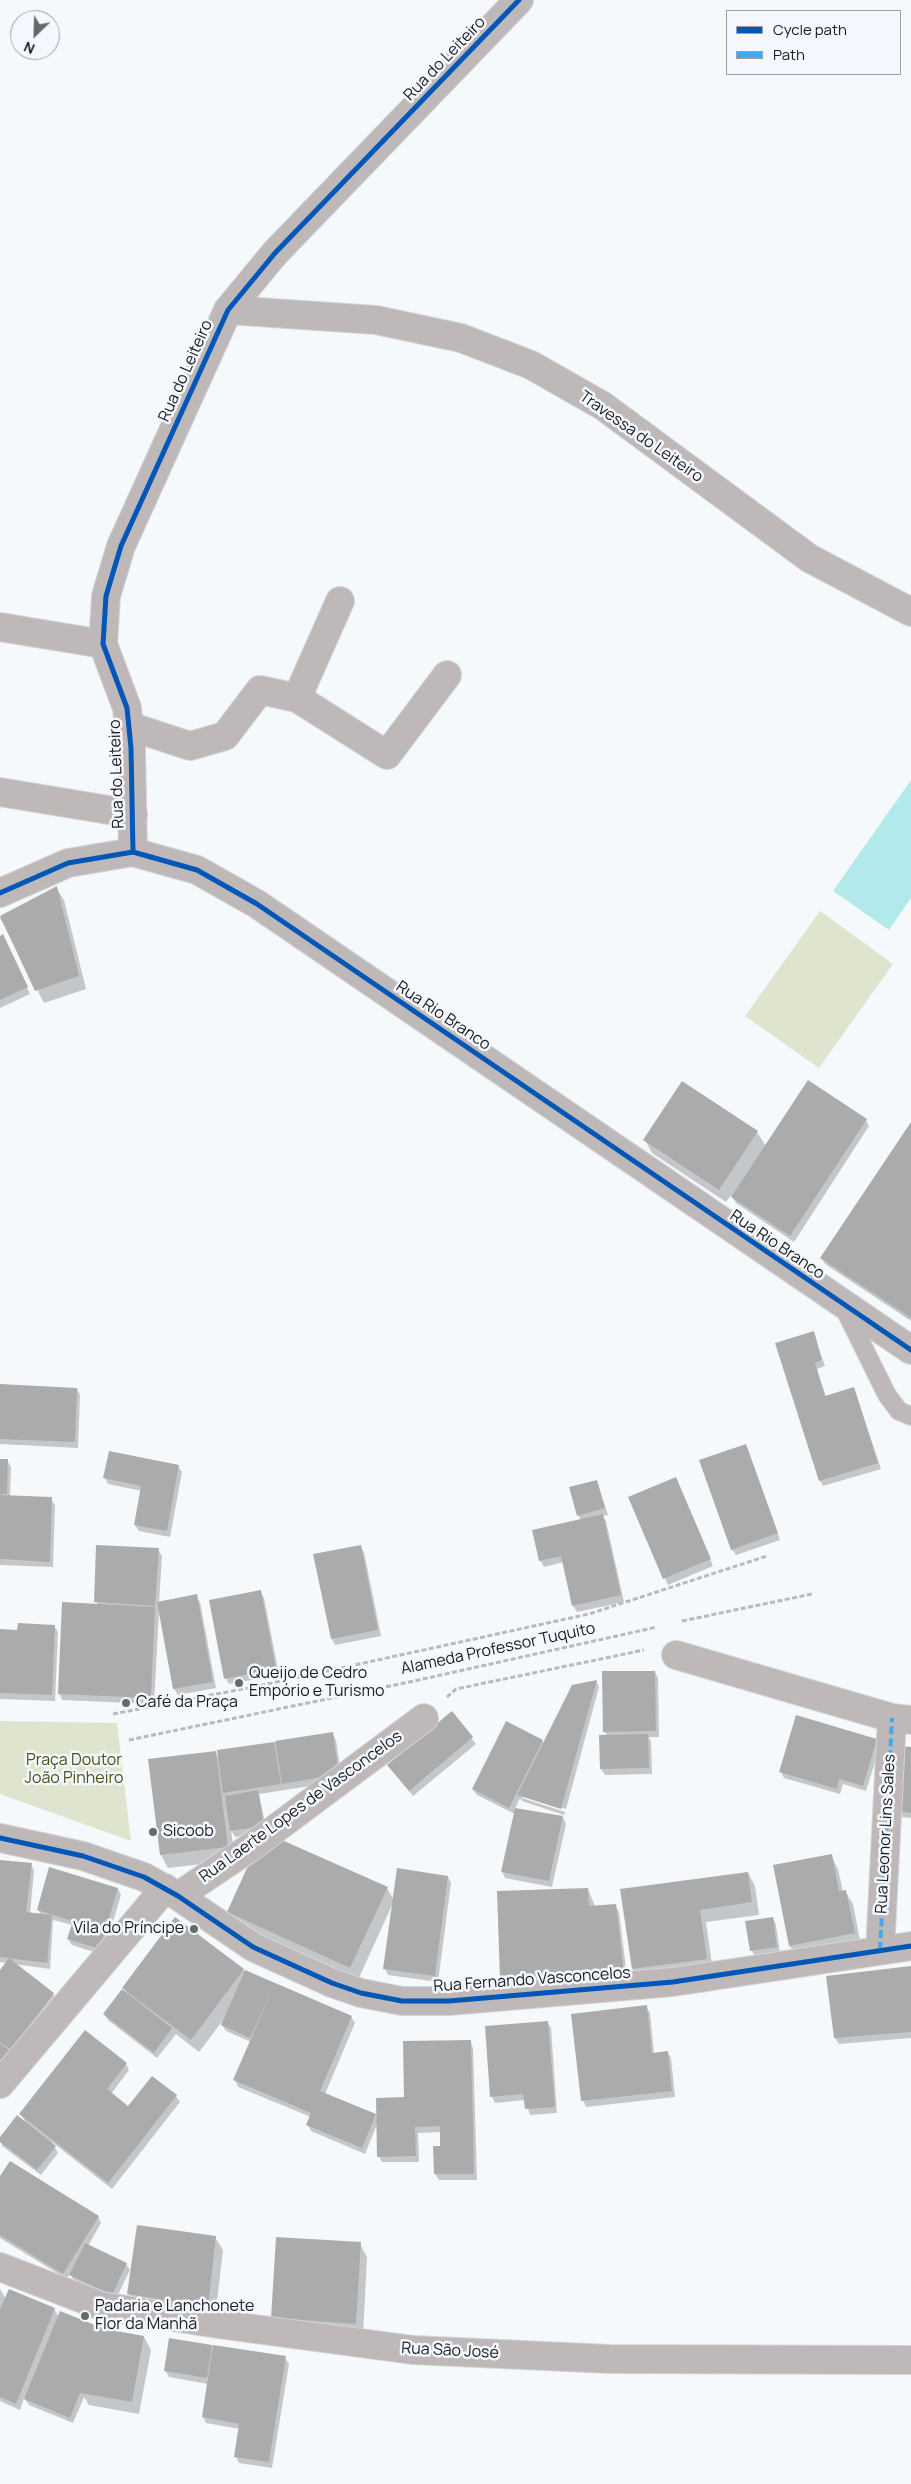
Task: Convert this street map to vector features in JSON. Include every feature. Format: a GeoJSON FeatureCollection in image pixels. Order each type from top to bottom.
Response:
{"type":"FeatureCollection","features":[{"type":"Feature","properties":{"kind":"street","name":"Rua do Leiteiro"},"geometry":{"type":"LineString","coordinates":[[133,852],[133,814],[127,708],[103,644],[106,596],[121,546],[228,310],[274,253],[519,0]]}},
{"type":"Feature","properties":{"kind":"street","name":"Travessa do Leiteiro"},"geometry":{"type":"LineString","coordinates":[[228,310],[376,320],[461,338],[531,365],[603,406],[809,558],[911,612]]}},
{"type":"Feature","properties":{"kind":"street"},"geometry":{"type":"LineString","coordinates":[[297,698],[340,601]]}},
{"type":"Feature","properties":{"kind":"street"},"geometry":{"type":"LineString","coordinates":[[0,628],[103,644]]}},
{"type":"Feature","properties":{"kind":"street"},"geometry":{"type":"LineString","coordinates":[[128,726],[190,746],[226,736],[260,690],[297,698],[387,755],[447,675]]}},
{"type":"Feature","properties":{"kind":"street"},"geometry":{"type":"LineString","coordinates":[[0,792],[133,814]]}},
{"type":"Feature","properties":{"kind":"street","name":"Rua Rio Branco"},"geometry":{"type":"LineString","coordinates":[[0,893],[68,863],[133,852],[197,870],[257,904],[842,1305],[911,1350]]}},
{"type":"Feature","properties":{"kind":"street"},"geometry":{"type":"LineString","coordinates":[[676,1655],[902,1719]]}},
{"type":"Feature","properties":{"kind":"street","name":"Rua Laerte Lopes de Vasconcelos"},"geometry":{"type":"LineString","coordinates":[[0,2084],[171,1892],[251,1847],[424,1718]]}},
{"type":"Feature","properties":{"kind":"street","name":"Rua Leonor Lins Sales"},"geometry":{"type":"LineString","coordinates":[[880,1950],[902,1719]]}},
{"type":"Feature","properties":{"kind":"street","name":"Rua Fernando Vasconcelos"},"geometry":{"type":"LineString","coordinates":[[0,1838],[83,1856],[144,1877],[171,1892],[253,1947],[332,1983],[361,1993],[402,2001],[475,1999],[673,1982],[911,1946]]}},
{"type":"Feature","properties":{"kind":"street","name":"Rua São José"},"geometry":{"type":"LineString","coordinates":[[0,2267],[102,2306],[225,2325],[413,2350],[610,2359],[911,2360]]}},
{"type":"Feature","properties":{"kind":"lane"},"geometry":{"type":"LineString","coordinates":[[842,1305],[887,1395],[899,1411],[911,1416]]}},
{"type":"Feature","properties":{"kind":"path"},"geometry":{"type":"LineString","coordinates":[[676,1623],[812,1594]]}},
{"type":"Feature","properties":{"kind":"green space"},"geometry":{"type":"Polygon","coordinates":[[[820,911],[893,964],[819,1068],[745,1016],[820,911]]]}},
{"type":"Feature","properties":{"kind":"green space","name":"Praça Doutor João Pinheiro"},"geometry":{"type":"Polygon","coordinates":[[[0,1721],[117,1723],[131,1841],[0,1794],[0,1721]]]}},
{"type":"Feature","properties":{"kind":"water"},"geometry":{"type":"Polygon","coordinates":[[[911,780],[911,898],[889,930],[833,891],[911,780]]]}},
{"type":"Feature","properties":{"kind":"building"},"geometry":{"type":"Polygon","coordinates":[[[57,886],[79,976],[35,991],[0,916],[57,886]]]}},
{"type":"Feature","properties":{"kind":"building"},"geometry":{"type":"Polygon","coordinates":[[[3,934],[28,987],[0,1000],[0,936],[3,934]]]}},
{"type":"Feature","properties":{"kind":"building"},"geometry":{"type":"Polygon","coordinates":[[[808,1080],[867,1119],[790,1236],[731,1197],[808,1080]]]}},
{"type":"Feature","properties":{"kind":"building"},"geometry":{"type":"Polygon","coordinates":[[[682,1081],[758,1131],[719,1190],[643,1140],[682,1081]]]}},
{"type":"Feature","properties":{"kind":"building"},"geometry":{"type":"Polygon","coordinates":[[[911,1122],[911,1318],[820,1258],[911,1122]]]}},
{"type":"Feature","properties":{"kind":"building"},"geometry":{"type":"Polygon","coordinates":[[[814,1331],[822,1360],[815,1363],[825,1396],[854,1387],[878,1463],[819,1481],[775,1343],[814,1331]]]}},
{"type":"Feature","properties":{"kind":"building"},"geometry":{"type":"Polygon","coordinates":[[[0,1384],[77,1388],[75,1442],[0,1439],[0,1384]]]}},
{"type":"Feature","properties":{"kind":"building"},"geometry":{"type":"Polygon","coordinates":[[[746,1444],[778,1533],[731,1550],[699,1460],[746,1444]]]}},
{"type":"Feature","properties":{"kind":"building"},"geometry":{"type":"Polygon","coordinates":[[[109,1451],[179,1465],[167,1531],[134,1525],[141,1486],[103,1478],[109,1451]]]}},
{"type":"Feature","properties":{"kind":"building"},"geometry":{"type":"Polygon","coordinates":[[[0,1459],[8,1459],[7,1494],[0,1494],[0,1459]]]}},
{"type":"Feature","properties":{"kind":"building"},"geometry":{"type":"Polygon","coordinates":[[[676,1477],[711,1559],[663,1579],[628,1497],[676,1477]]]}},
{"type":"Feature","properties":{"kind":"building"},"geometry":{"type":"Polygon","coordinates":[[[597,1480],[605,1508],[577,1516],[569,1487],[597,1480]]]}},
{"type":"Feature","properties":{"kind":"building"},"geometry":{"type":"Polygon","coordinates":[[[0,1495],[52,1497],[50,1562],[0,1559],[0,1495]]]}},
{"type":"Feature","properties":{"kind":"building"},"geometry":{"type":"Polygon","coordinates":[[[603,1514],[621,1595],[572,1606],[561,1556],[539,1561],[532,1530],[603,1514]]]}},
{"type":"Feature","properties":{"kind":"building"},"geometry":{"type":"Polygon","coordinates":[[[96,1545],[159,1548],[155,1606],[94,1602],[96,1545]]]}},
{"type":"Feature","properties":{"kind":"building"},"geometry":{"type":"Polygon","coordinates":[[[361,1545],[378,1630],[331,1639],[313,1554],[361,1545]]]}},
{"type":"Feature","properties":{"kind":"building"},"geometry":{"type":"Polygon","coordinates":[[[261,1590],[276,1669],[224,1679],[209,1600],[261,1590]]]}},
{"type":"Feature","properties":{"kind":"building"},"geometry":{"type":"Polygon","coordinates":[[[197,1594],[213,1682],[173,1689],[157,1602],[197,1594]]]}},
{"type":"Feature","properties":{"kind":"building"},"geometry":{"type":"Polygon","coordinates":[[[62,1602],[155,1607],[151,1698],[58,1694],[62,1602]]]}},
{"type":"Feature","properties":{"kind":"building"},"geometry":{"type":"Polygon","coordinates":[[[18,1623],[55,1625],[52,1695],[0,1693],[0,1629],[17,1630],[18,1623]]]}},
{"type":"Feature","properties":{"kind":"building"},"geometry":{"type":"Polygon","coordinates":[[[602,1671],[655,1671],[656,1731],[603,1732],[602,1671]]]}},
{"type":"Feature","properties":{"kind":"building"},"geometry":{"type":"Polygon","coordinates":[[[597,1680],[561,1809],[517,1795],[572,1685],[597,1680]]]}},
{"type":"Feature","properties":{"kind":"building"},"geometry":{"type":"Polygon","coordinates":[[[452,1711],[473,1737],[409,1791],[387,1765],[452,1711]]]}},
{"type":"Feature","properties":{"kind":"building"},"geometry":{"type":"Polygon","coordinates":[[[796,1715],[877,1739],[863,1786],[839,1779],[837,1789],[779,1772],[796,1715]]]}},
{"type":"Feature","properties":{"kind":"building"},"geometry":{"type":"Polygon","coordinates":[[[506,1721],[543,1740],[509,1808],[472,1789],[506,1721]]]}},
{"type":"Feature","properties":{"kind":"building"},"geometry":{"type":"Polygon","coordinates":[[[333,1732],[339,1774],[282,1784],[275,1741],[333,1732]]]}},
{"type":"Feature","properties":{"kind":"building"},"geometry":{"type":"Polygon","coordinates":[[[648,1734],[649,1768],[600,1769],[599,1735],[648,1734]]]}},
{"type":"Feature","properties":{"kind":"building"},"geometry":{"type":"Polygon","coordinates":[[[274,1742],[281,1784],[223,1793],[217,1750],[274,1742]]]}},
{"type":"Feature","properties":{"kind":"building"},"geometry":{"type":"Polygon","coordinates":[[[901,1746],[911,1747],[911,1813],[895,1811],[901,1746]]]}},
{"type":"Feature","properties":{"kind":"building"},"geometry":{"type":"Polygon","coordinates":[[[216,1751],[228,1847],[160,1855],[148,1759],[216,1751]]]}},
{"type":"Feature","properties":{"kind":"building"},"geometry":{"type":"Polygon","coordinates":[[[258,1790],[264,1826],[230,1831],[225,1796],[258,1790]]]}},
{"type":"Feature","properties":{"kind":"building"},"geometry":{"type":"Polygon","coordinates":[[[515,1808],[563,1816],[549,1881],[501,1872],[515,1808]]]}},
{"type":"Feature","properties":{"kind":"building"},"geometry":{"type":"Polygon","coordinates":[[[275,1837],[388,1887],[350,1968],[227,1912],[247,1868],[275,1837]]]}},
{"type":"Feature","properties":{"kind":"building"},"geometry":{"type":"Polygon","coordinates":[[[832,1854],[839,1891],[846,1890],[855,1933],[789,1946],[773,1865],[832,1854]]]}},
{"type":"Feature","properties":{"kind":"building"},"geometry":{"type":"Polygon","coordinates":[[[0,1860],[32,1863],[26,1912],[52,1915],[47,1963],[0,1957],[0,1860]]]}},
{"type":"Feature","properties":{"kind":"building"},"geometry":{"type":"Polygon","coordinates":[[[49,1867],[118,1888],[100,1949],[67,1939],[73,1921],[37,1910],[49,1867]]]}},
{"type":"Feature","properties":{"kind":"building"},"geometry":{"type":"Polygon","coordinates":[[[397,1868],[448,1876],[435,1976],[383,1969],[397,1868]]]}},
{"type":"Feature","properties":{"kind":"building"},"geometry":{"type":"Polygon","coordinates":[[[748,1872],[752,1902],[700,1910],[707,1959],[632,1969],[620,1889],[748,1872]]]}},
{"type":"Feature","properties":{"kind":"building"},"geometry":{"type":"Polygon","coordinates":[[[588,1888],[589,1906],[616,1904],[624,1971],[592,1975],[500,1979],[497,1891],[588,1888]]]}},
{"type":"Feature","properties":{"kind":"building"},"geometry":{"type":"Polygon","coordinates":[[[175,1917],[244,1969],[191,2040],[122,1988],[175,1917]]]}},
{"type":"Feature","properties":{"kind":"building"},"geometry":{"type":"Polygon","coordinates":[[[773,1917],[777,1947],[750,1951],[745,1921],[773,1917]]]}},
{"type":"Feature","properties":{"kind":"building"},"geometry":{"type":"Polygon","coordinates":[[[9,1958],[54,1993],[11,2050],[0,2042],[0,1970],[9,1958]]]}},
{"type":"Feature","properties":{"kind":"building"},"geometry":{"type":"Polygon","coordinates":[[[911,1966],[911,2032],[834,2038],[826,1976],[911,1966]]]}},
{"type":"Feature","properties":{"kind":"building"},"geometry":{"type":"Polygon","coordinates":[[[245,1970],[352,2016],[320,2091],[376,2114],[362,2148],[306,2125],[311,2113],[233,2080],[273,1988],[250,2038],[221,2025],[245,1970]]]}},
{"type":"Feature","properties":{"kind":"building"},"geometry":{"type":"Polygon","coordinates":[[[122,1989],[172,2028],[154,2053],[103,2014],[122,1989]]]}},
{"type":"Feature","properties":{"kind":"building"},"geometry":{"type":"Polygon","coordinates":[[[647,2005],[652,2053],[668,2051],[672,2091],[581,2101],[571,2014],[647,2005]]]}},
{"type":"Feature","properties":{"kind":"building"},"geometry":{"type":"Polygon","coordinates":[[[548,2021],[555,2107],[525,2109],[523,2094],[490,2097],[485,2026],[548,2021]]]}},
{"type":"Feature","properties":{"kind":"building"},"geometry":{"type":"Polygon","coordinates":[[[85,2030],[127,2063],[107,2089],[128,2106],[152,2076],[177,2095],[108,2183],[19,2114],[85,2030]]]}},
{"type":"Feature","properties":{"kind":"building"},"geometry":{"type":"Polygon","coordinates":[[[471,2040],[474,2174],[434,2174],[433,2146],[440,2146],[440,2126],[415,2127],[416,2156],[377,2157],[376,2098],[404,2097],[403,2041],[471,2040]]]}},
{"type":"Feature","properties":{"kind":"building"},"geometry":{"type":"Polygon","coordinates":[[[0,2043],[10,2051],[0,2064],[0,2043]]]}},
{"type":"Feature","properties":{"kind":"building"},"geometry":{"type":"Polygon","coordinates":[[[17,2115],[56,2146],[37,2170],[0,2142],[0,2137],[17,2115]]]}},
{"type":"Feature","properties":{"kind":"building"},"geometry":{"type":"Polygon","coordinates":[[[10,2161],[99,2216],[63,2274],[0,2235],[0,2176],[10,2161]]]}},
{"type":"Feature","properties":{"kind":"building"},"geometry":{"type":"Polygon","coordinates":[[[137,2225],[216,2236],[208,2307],[127,2294],[137,2225]]]}},
{"type":"Feature","properties":{"kind":"building"},"geometry":{"type":"Polygon","coordinates":[[[276,2237],[361,2242],[356,2324],[271,2318],[276,2237]]]}},
{"type":"Feature","properties":{"kind":"building"},"geometry":{"type":"Polygon","coordinates":[[[85,2243],[127,2263],[112,2295],[69,2275],[85,2243]]]}},
{"type":"Feature","properties":{"kind":"building"},"geometry":{"type":"Polygon","coordinates":[[[9,2289],[55,2308],[16,2404],[0,2397],[0,2309],[9,2289]]]}},
{"type":"Feature","properties":{"kind":"building"},"geometry":{"type":"Polygon","coordinates":[[[60,2311],[105,2329],[144,2336],[132,2402],[80,2393],[70,2418],[24,2399],[60,2311]]]}},
{"type":"Feature","properties":{"kind":"building"},"geometry":{"type":"Polygon","coordinates":[[[169,2338],[212,2345],[207,2378],[164,2371],[169,2338]]]}},
{"type":"Feature","properties":{"kind":"building"},"geometry":{"type":"Polygon","coordinates":[[[213,2345],[286,2356],[269,2462],[234,2457],[239,2424],[202,2417],[213,2345]]]}},
{"type":"Feature","properties":{"kind":"marked path"},"geometry":{"type":"LineString","coordinates":[[880,1950],[892,1718]]}},
{"type":"Feature","properties":{"kind":"cycle path"},"geometry":{"type":"LineString","coordinates":[[133,852],[131,748],[127,708],[103,644],[106,596],[121,546],[228,310],[275,253],[519,0]]}},
{"type":"Feature","properties":{"kind":"cycle path"},"geometry":{"type":"LineString","coordinates":[[0,893],[68,863],[133,852],[197,870],[257,904],[911,1350]]}},
{"type":"Feature","properties":{"kind":"cycle path"},"geometry":{"type":"LineString","coordinates":[[0,1838],[83,1856],[144,1877],[178,1896],[253,1947],[332,1983],[361,1993],[402,2001],[449,2001],[673,1982],[911,1946]]}},
{"type":"Feature","properties":{"kind":"place","name":"Queijo de Cedro Empório e Turismo"},"geometry":{"type":"Point","coordinates":[239,1683]}},
{"type":"Feature","properties":{"kind":"place","name":"Café da Praça"},"geometry":{"type":"Point","coordinates":[126,1703]}},
{"type":"Feature","properties":{"kind":"place","name":"Sicoob"},"geometry":{"type":"Point","coordinates":[153,1832]}},
{"type":"Feature","properties":{"kind":"place","name":"Vila do Príncipe"},"geometry":{"type":"Point","coordinates":[194,1929]}},
{"type":"Feature","properties":{"kind":"place","name":"Padaria e Lanchonete Flor da Manhã"},"geometry":{"type":"Point","coordinates":[85,2316]}}]}
